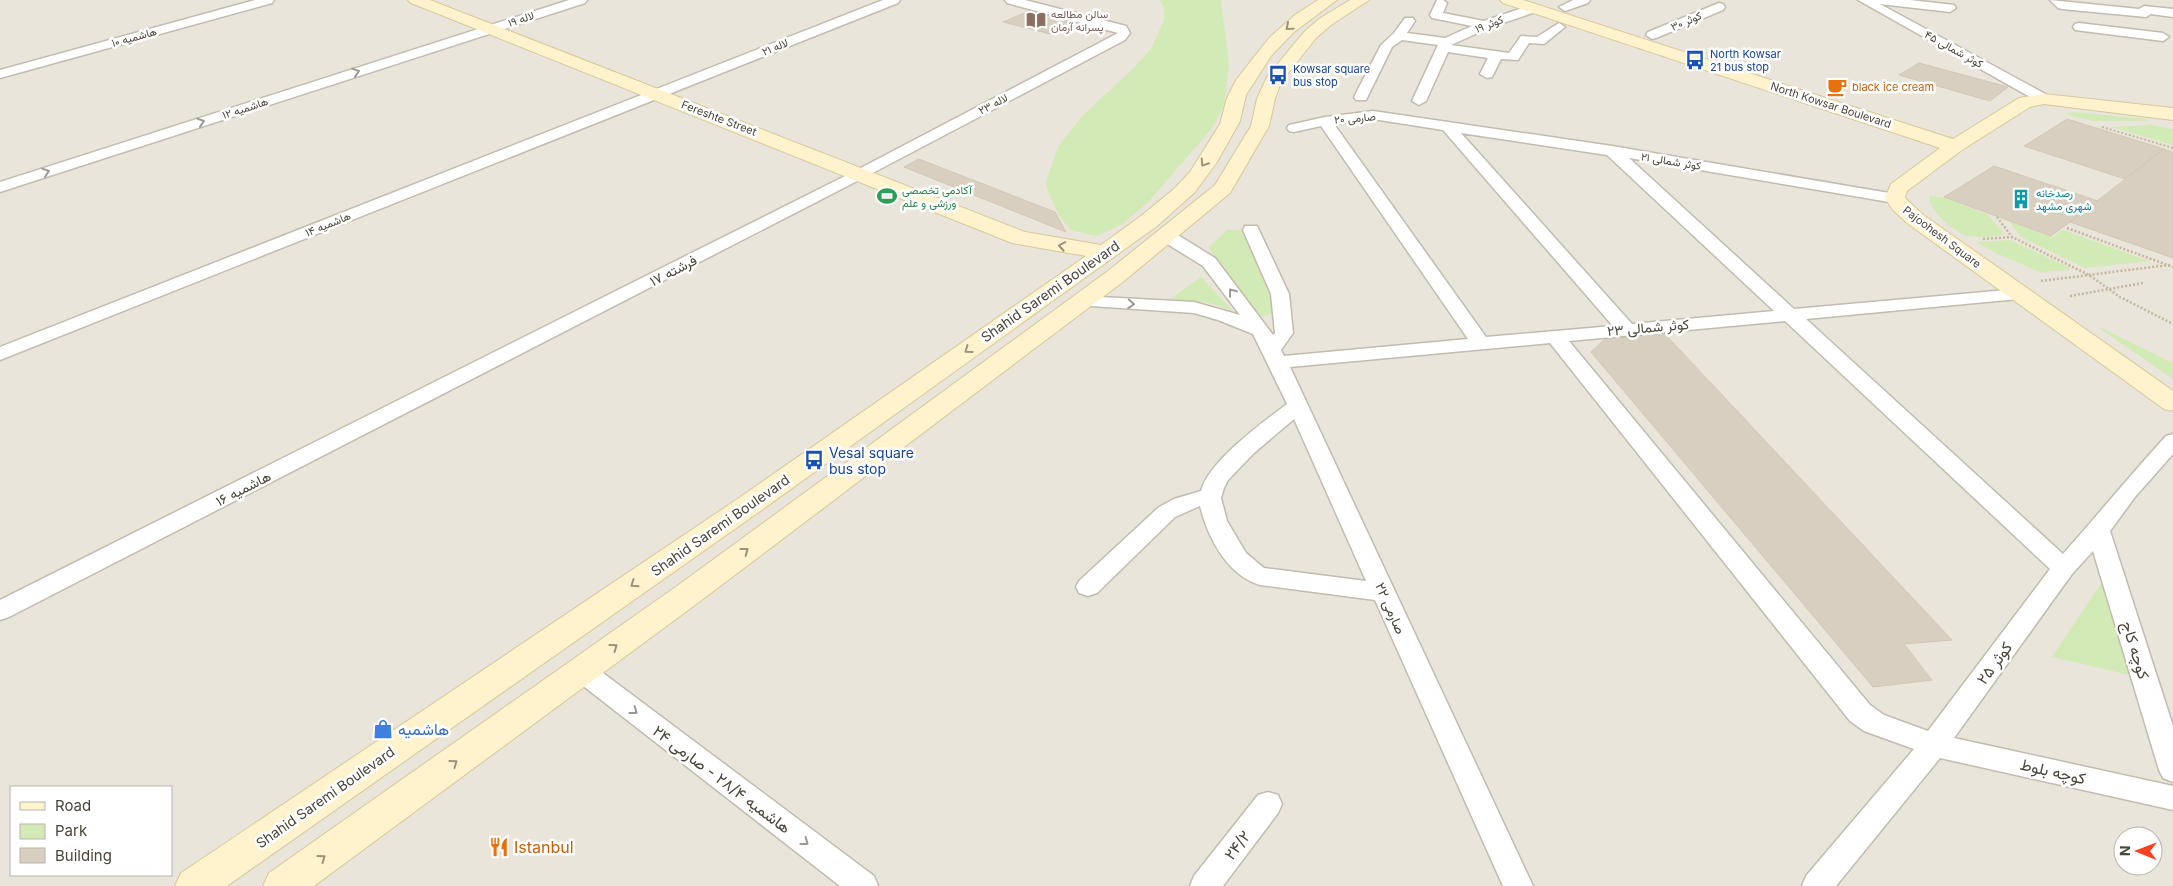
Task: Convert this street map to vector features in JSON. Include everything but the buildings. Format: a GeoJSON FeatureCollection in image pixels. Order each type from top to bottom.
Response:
{"type":"FeatureCollection","features":[{"type":"Feature","properties":{"kind":"street","name":"هاشمیه ۱۰"},"geometry":{"type":"LineString","coordinates":[[0,74],[268,0]]}},
{"type":"Feature","properties":{"kind":"street","name":"لاله ۱۹"},"geometry":{"type":"LineString","coordinates":[[490,29],[581,0]]}},
{"type":"Feature","properties":{"kind":"street","name":"لاله ۲۱"},"geometry":{"type":"LineString","coordinates":[[656,94],[894,0]]}},
{"type":"Feature","properties":{"kind":"street","name":"لاله ۲۳"},"geometry":{"type":"LineString","coordinates":[[860,174],[1112,42],[1124,33],[1122,29],[1011,0]]}},
{"type":"Feature","properties":{"kind":"street","name":"Shahid Saremi Boulevard"},"geometry":{"type":"LineString","coordinates":[[195,886],[749,505],[1149,220],[1192,182],[1230,123],[1237,96],[1254,68],[1285,31],[1302,16],[1329,0]]}},
{"type":"Feature","properties":{"kind":"street","name":"Shahid Saremi Boulevard"},"geometry":{"type":"LineString","coordinates":[[283,886],[582,671],[1167,236],[1223,189],[1260,126],[1266,99],[1273,82],[1292,56],[1310,35],[1325,22],[1361,0]]}},
{"type":"Feature","properties":{"kind":"street","name":"North Kowsar Boulevard"},"geometry":{"type":"LineString","coordinates":[[1508,0],[1564,7],[1962,142]]}},
{"type":"Feature","properties":{"kind":"street"},"geometry":{"type":"LineString","coordinates":[[1564,7],[1584,0]]}},
{"type":"Feature","properties":{"kind":"street","name":"کوثر شمالی ۴۵"},"geometry":{"type":"LineString","coordinates":[[1864,0],[2044,99]]}},
{"type":"Feature","properties":{"kind":"street"},"geometry":{"type":"LineString","coordinates":[[1878,0],[1950,8]]}},
{"type":"Feature","properties":{"kind":"street"},"geometry":{"type":"LineString","coordinates":[[2056,0],[2058,4],[2062,5],[2142,8],[2173,13]]}},
{"type":"Feature","properties":{"kind":"street","name":"Fereshte Street"},"geometry":{"type":"LineString","coordinates":[[422,1],[1020,238],[1104,252]]}},
{"type":"Feature","properties":{"kind":"street"},"geometry":{"type":"LineString","coordinates":[[1441,2],[1436,16],[1485,24]]}},
{"type":"Feature","properties":{"kind":"street","name":"North Kowsar Boulevard"},"geometry":{"type":"LineString","coordinates":[[1538,4],[1962,142]]}},
{"type":"Feature","properties":{"kind":"street","name":"کوثر ۱۹"},"geometry":{"type":"LineString","coordinates":[[1444,45],[1485,24],[1538,4]]}},
{"type":"Feature","properties":{"kind":"street","name":"کوثر ۳۰"},"geometry":{"type":"LineString","coordinates":[[1652,36],[1719,7]]}},
{"type":"Feature","properties":{"kind":"street"},"geometry":{"type":"LineString","coordinates":[[2142,8],[2173,50]]}},
{"type":"Feature","properties":{"kind":"street"},"geometry":{"type":"LineString","coordinates":[[1361,97],[1387,45],[1399,36],[1409,21]]}},
{"type":"Feature","properties":{"kind":"street"},"geometry":{"type":"LineString","coordinates":[[1399,36],[1513,58],[1525,39],[1540,41],[1559,27]]}},
{"type":"Feature","properties":{"kind":"street"},"geometry":{"type":"LineString","coordinates":[[2079,27],[2163,37]]}},
{"type":"Feature","properties":{"kind":"street","name":"هاشمیه ۱۲"},"geometry":{"type":"LineString","coordinates":[[0,187],[490,29]]}},
{"type":"Feature","properties":{"kind":"street"},"geometry":{"type":"LineString","coordinates":[[1418,101],[1444,45]]}},
{"type":"Feature","properties":{"kind":"street"},"geometry":{"type":"LineString","coordinates":[[1487,74],[1496,55]]}},
{"type":"Feature","properties":{"kind":"street","name":"هاشمیه ۱۴"},"geometry":{"type":"LineString","coordinates":[[0,354],[656,94]]}},
{"type":"Feature","properties":{"kind":"street","name":"Pajoohesh Square"},"geometry":{"type":"LineString","coordinates":[[2173,114],[2044,99],[2025,102],[1962,142],[1898,188],[1895,198],[1902,210],[2173,403]]}},
{"type":"Feature","properties":{"kind":"street","name":"صارمی ۲۰"},"geometry":{"type":"LineString","coordinates":[[1294,128],[1373,114],[1447,126]]}},
{"type":"Feature","properties":{"kind":"street"},"geometry":{"type":"LineString","coordinates":[[1325,121],[1480,342]]}},
{"type":"Feature","properties":{"kind":"street"},"geometry":{"type":"LineString","coordinates":[[1447,126],[1626,329]]}},
{"type":"Feature","properties":{"kind":"street","name":"کوثر شمالی ۲۱"},"geometry":{"type":"LineString","coordinates":[[1447,126],[1895,198]]}},
{"type":"Feature","properties":{"kind":"street"},"geometry":{"type":"LineString","coordinates":[[1612,151],[2064,568]]}},
{"type":"Feature","properties":{"kind":"street","name":"فرشته ۱۷"},"geometry":{"type":"LineString","coordinates":[[485,366],[860,174]]}},
{"type":"Feature","properties":{"kind":"street"},"geometry":{"type":"LineString","coordinates":[[1082,301],[1194,308],[1226,316],[1271,348],[1284,333],[1280,294],[1251,230]]}},
{"type":"Feature","properties":{"kind":"street","name":"صارمی ۲۲"},"geometry":{"type":"LineString","coordinates":[[1167,236],[1209,262],[1271,348],[1518,886]]}},
{"type":"Feature","properties":{"kind":"street","name":"Fereshte Street"},"geometry":{"type":"LineString","coordinates":[[1020,238],[1050,262],[1065,280]]}},
{"type":"Feature","properties":{"kind":"street","name":"کوثر شمالی ۲۳"},"geometry":{"type":"LineString","coordinates":[[1271,348],[1480,342],[2018,294]]}},
{"type":"Feature","properties":{"kind":"street","name":"کوچه بلوط"},"geometry":{"type":"LineString","coordinates":[[1555,336],[1860,713],[1874,723],[1934,745],[2173,798]]}},
{"type":"Feature","properties":{"kind":"street","name":"هاشمیه ۱۶"},"geometry":{"type":"LineString","coordinates":[[0,611],[485,366]]}},
{"type":"Feature","properties":{"kind":"street"},"geometry":{"type":"LineString","coordinates":[[1298,405],[1256,440],[1214,483],[1209,496],[1212,510],[1227,544],[1251,572],[1260,576],[1384,592]]}},
{"type":"Feature","properties":{"kind":"street","name":"کوثر ۲۵"},"geometry":{"type":"LineString","coordinates":[[1817,886],[1934,745],[2064,568],[2098,530],[2127,492],[2173,441]]}},
{"type":"Feature","properties":{"kind":"street"},"geometry":{"type":"LineString","coordinates":[[1088,587],[1167,512],[1182,504],[1209,496]]}},
{"type":"Feature","properties":{"kind":"street"},"geometry":{"type":"LineString","coordinates":[[749,505],[780,525]]}},
{"type":"Feature","properties":{"kind":"street","name":"کوچه کاج"},"geometry":{"type":"LineString","coordinates":[[2098,530],[2173,770]]}},
{"type":"Feature","properties":{"kind":"street","name":"هاشمیه ۲۸/۴ - صارمی ۲۴"},"geometry":{"type":"LineString","coordinates":[[582,671],[863,886]]}},
{"type":"Feature","properties":{"kind":"street","name":"۲۴/۲"},"geometry":{"type":"LineString","coordinates":[[1205,886],[1268,804]]}},
{"type":"Feature","properties":{"kind":"path"},"geometry":{"type":"LineString","coordinates":[[2095,125],[2173,148]]}},
{"type":"Feature","properties":{"kind":"path"},"geometry":{"type":"LineString","coordinates":[[1997,217],[2012,237],[2089,275],[2110,290],[2173,324]]}},
{"type":"Feature","properties":{"kind":"path"},"geometry":{"type":"LineString","coordinates":[[2067,228],[2171,266]]}},
{"type":"Feature","properties":{"kind":"path"},"geometry":{"type":"LineString","coordinates":[[2038,281],[2171,266]]}},
{"type":"Feature","properties":{"kind":"path"},"geometry":{"type":"LineString","coordinates":[[2070,296],[2143,283]]}},
{"type":"Feature","properties":{"kind":"shaded area"},"geometry":{"type":"Polygon","coordinates":[[[0,0],[2173,0],[2173,886],[0,886],[0,0]]]}},
{"type":"Feature","properties":{"kind":"green space"},"geometry":{"type":"Polygon","coordinates":[[[1160,0],[1221,0],[1229,65],[1224,105],[1213,127],[1149,201],[1123,224],[1096,236],[1071,230],[1060,217],[1048,192],[1046,181],[1058,147],[1082,116],[1134,68],[1152,47],[1164,20],[1164,8],[1160,0]]]}},
{"type":"Feature","properties":{"kind":"green space"},"geometry":{"type":"Polygon","coordinates":[[[2073,112],[2146,119],[2148,121],[2092,121],[2065,114],[2073,112]]]}},
{"type":"Feature","properties":{"kind":"green space"},"geometry":{"type":"Polygon","coordinates":[[[2151,125],[2173,129],[2173,145],[2111,127],[2151,125]]]}},
{"type":"Feature","properties":{"kind":"green space"},"geometry":{"type":"Polygon","coordinates":[[[1929,196],[1946,198],[1987,214],[2004,234],[1973,237],[1957,231],[1933,208],[1929,196]]]}},
{"type":"Feature","properties":{"kind":"green space"},"geometry":{"type":"Polygon","coordinates":[[[2009,221],[2053,237],[2063,230],[2150,261],[2085,268],[2021,237],[2009,221]]]}},
{"type":"Feature","properties":{"kind":"green space"},"geometry":{"type":"Polygon","coordinates":[[[1227,230],[1245,230],[1275,293],[1277,312],[1261,317],[1220,265],[1209,247],[1227,230]]]}},
{"type":"Feature","properties":{"kind":"green space"},"geometry":{"type":"Polygon","coordinates":[[[2010,240],[2068,267],[2070,270],[2040,272],[1976,242],[2010,240]]]}},
{"type":"Feature","properties":{"kind":"green space"},"geometry":{"type":"Polygon","coordinates":[[[1201,277],[1233,311],[1209,303],[1170,299],[1201,277]]]}},
{"type":"Feature","properties":{"kind":"green space"},"geometry":{"type":"Polygon","coordinates":[[[2099,328],[2173,363],[2173,379],[2099,328]]]}},
{"type":"Feature","properties":{"kind":"green space"},"geometry":{"type":"Polygon","coordinates":[[[2104,579],[2130,675],[2052,657],[2104,579]]]}},
{"type":"Feature","properties":{"kind":"place","name":"سالن مطالعه پسرانه آرمان"},"geometry":{"type":"Point","coordinates":[1036,20]}},
{"type":"Feature","properties":{"kind":"place","name":"North Kowsar 21 bus stop"},"geometry":{"type":"Point","coordinates":[1695,60]}},
{"type":"Feature","properties":{"kind":"place","name":"Kowsar square bus stop"},"geometry":{"type":"Point","coordinates":[1278,75]}},
{"type":"Feature","properties":{"kind":"place","name":"black ice cream"},"geometry":{"type":"Point","coordinates":[1837,87]}},
{"type":"Feature","properties":{"kind":"place","name":"آکادمی تخصصی ورزشی و علم"},"geometry":{"type":"Point","coordinates":[887,196]}},
{"type":"Feature","properties":{"kind":"place","name":"رصدخانه شهری مشهد"},"geometry":{"type":"Point","coordinates":[2021,199]}},
{"type":"Feature","properties":{"kind":"place","name":"Vesal square bus stop"},"geometry":{"type":"Point","coordinates":[814,460]}},
{"type":"Feature","properties":{"kind":"place","name":"هاشمیه"},"geometry":{"type":"Point","coordinates":[383,729]}},
{"type":"Feature","properties":{"kind":"place","name":"Istanbul"},"geometry":{"type":"Point","coordinates":[499,847]}}]}
